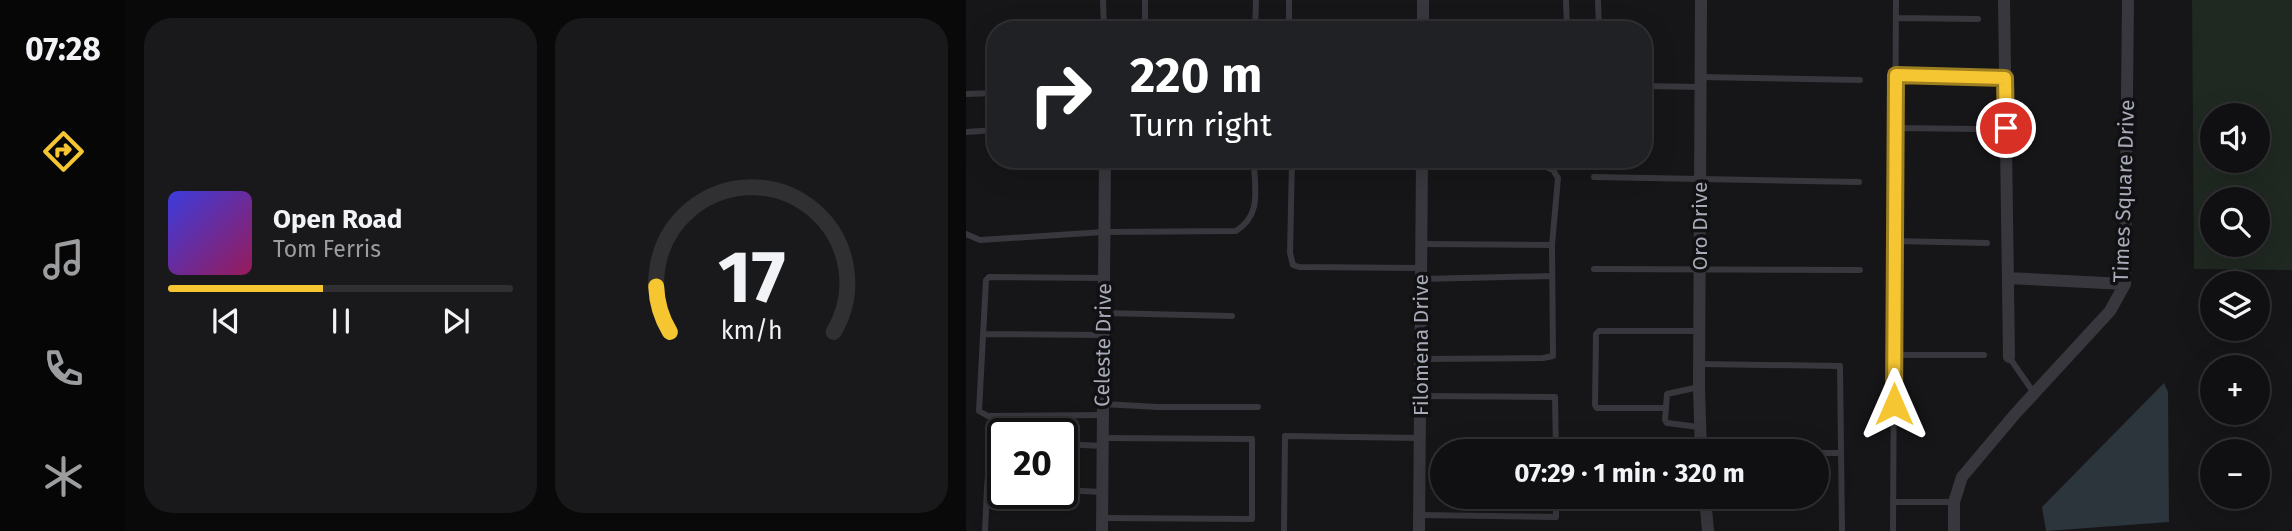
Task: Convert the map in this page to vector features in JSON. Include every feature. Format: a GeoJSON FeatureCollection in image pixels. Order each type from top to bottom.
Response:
{"type":"FeatureCollection","features":[{"type":"Feature","properties":{"kind":"street"},"geometry":{"type":"LineString","coordinates":[[1423,0],[1423,21]]}},
{"type":"Feature","properties":{"kind":"street","name":"Oro Drive"},"geometry":{"type":"LineString","coordinates":[[1700,439],[1701,0]]}},
{"type":"Feature","properties":{"kind":"street"},"geometry":{"type":"LineString","coordinates":[[2004,0],[2009,357]]}},
{"type":"Feature","properties":{"kind":"street","name":"Times Square Drive"},"geometry":{"type":"LineString","coordinates":[[1954,531],[1954,502],[1962,477],[2109,311],[2125,284],[2128,0]]}},
{"type":"Feature","properties":{"kind":"street","name":"Celeste Drive"},"geometry":{"type":"LineString","coordinates":[[1102,524],[1105,168]]}},
{"type":"Feature","properties":{"kind":"street","name":"Filomena Drive"},"geometry":{"type":"LineString","coordinates":[[1419,531],[1422,168]]}},
{"type":"Feature","properties":{"kind":"street"},"geometry":{"type":"LineString","coordinates":[[2008,278],[2125,284]]}},
{"type":"Feature","properties":{"kind":"street"},"geometry":{"type":"LineString","coordinates":[[1706,509],[1708,531]]}},
{"type":"Feature","properties":{"kind":"lane"},"geometry":{"type":"LineString","coordinates":[[1103,0],[1104,21]]}},
{"type":"Feature","properties":{"kind":"lane"},"geometry":{"type":"LineString","coordinates":[[1145,0],[1145,21]]}},
{"type":"Feature","properties":{"kind":"lane"},"geometry":{"type":"LineString","coordinates":[[1255,0],[1255,21]]}},
{"type":"Feature","properties":{"kind":"lane"},"geometry":{"type":"LineString","coordinates":[[1289,0],[1289,21]]}},
{"type":"Feature","properties":{"kind":"lane"},"geometry":{"type":"LineString","coordinates":[[1566,0],[1567,21]]}},
{"type":"Feature","properties":{"kind":"lane"},"geometry":{"type":"LineString","coordinates":[[1598,0],[1599,21]]}},
{"type":"Feature","properties":{"kind":"lane"},"geometry":{"type":"LineString","coordinates":[[1893,531],[1896,0]]}},
{"type":"Feature","properties":{"kind":"lane"},"geometry":{"type":"LineString","coordinates":[[1896,18],[1978,19]]}},
{"type":"Feature","properties":{"kind":"lane"},"geometry":{"type":"LineString","coordinates":[[1896,75],[2005,78]]}},
{"type":"Feature","properties":{"kind":"lane"},"geometry":{"type":"LineString","coordinates":[[1652,85],[1701,82],[1860,80]]}},
{"type":"Feature","properties":{"kind":"lane"},"geometry":{"type":"LineString","coordinates":[[966,94],[987,93]]}},
{"type":"Feature","properties":{"kind":"lane"},"geometry":{"type":"LineString","coordinates":[[1896,128],[1977,129]]}},
{"type":"Feature","properties":{"kind":"lane"},"geometry":{"type":"LineString","coordinates":[[966,132],[987,131]]}},
{"type":"Feature","properties":{"kind":"lane"},"geometry":{"type":"LineString","coordinates":[[966,234],[980,240],[1104,232],[1236,231],[1248,223],[1255,207],[1254,168]]}},
{"type":"Feature","properties":{"kind":"lane"},"geometry":{"type":"LineString","coordinates":[[1292,168],[1290,253],[1293,265],[1421,274],[1552,276]]}},
{"type":"Feature","properties":{"kind":"lane"},"geometry":{"type":"LineString","coordinates":[[1420,359],[1551,358],[1554,352],[1552,245],[1558,178],[1550,168]]}},
{"type":"Feature","properties":{"kind":"lane"},"geometry":{"type":"LineString","coordinates":[[1594,177],[1858,182]]}},
{"type":"Feature","properties":{"kind":"lane"},"geometry":{"type":"LineString","coordinates":[[1895,240],[1987,243]]}},
{"type":"Feature","properties":{"kind":"lane"},"geometry":{"type":"LineString","coordinates":[[1421,244],[1552,245]]}},
{"type":"Feature","properties":{"kind":"lane"},"geometry":{"type":"LineString","coordinates":[[1594,269],[1860,270]]}},
{"type":"Feature","properties":{"kind":"lane"},"geometry":{"type":"LineString","coordinates":[[1104,278],[989,277],[986,280],[979,411],[982,414],[1158,407],[1258,407]]}},
{"type":"Feature","properties":{"kind":"lane"},"geometry":{"type":"LineString","coordinates":[[1104,313],[1232,316]]}},
{"type":"Feature","properties":{"kind":"lane"},"geometry":{"type":"LineString","coordinates":[[1665,408],[1597,408],[1596,334],[1599,331],[1699,331]]}},
{"type":"Feature","properties":{"kind":"lane"},"geometry":{"type":"LineString","coordinates":[[983,334],[1104,335]]}},
{"type":"Feature","properties":{"kind":"lane"},"geometry":{"type":"LineString","coordinates":[[1894,355],[1984,355]]}},
{"type":"Feature","properties":{"kind":"lane"},"geometry":{"type":"LineString","coordinates":[[2009,357],[2034,393]]}},
{"type":"Feature","properties":{"kind":"lane"},"geometry":{"type":"LineString","coordinates":[[1699,364],[1840,366],[1842,531]]}},
{"type":"Feature","properties":{"kind":"lane"},"geometry":{"type":"LineString","coordinates":[[1699,387],[1667,394],[1665,408],[1667,423],[1699,427]]}},
{"type":"Feature","properties":{"kind":"lane"},"geometry":{"type":"LineString","coordinates":[[1420,396],[1555,397],[1556,439]]}},
{"type":"Feature","properties":{"kind":"lane"},"geometry":{"type":"LineString","coordinates":[[1284,531],[1285,436],[1420,438]]}},
{"type":"Feature","properties":{"kind":"lane"},"geometry":{"type":"LineString","coordinates":[[1078,443],[1252,439],[1252,519],[1102,524]]}},
{"type":"Feature","properties":{"kind":"lane"},"geometry":{"type":"LineString","coordinates":[[1829,453],[1840,453]]}},
{"type":"Feature","properties":{"kind":"lane"},"geometry":{"type":"LineString","coordinates":[[1078,491],[1102,492]]}},
{"type":"Feature","properties":{"kind":"lane"},"geometry":{"type":"LineString","coordinates":[[985,531],[987,502]]}},
{"type":"Feature","properties":{"kind":"lane"},"geometry":{"type":"LineString","coordinates":[[1893,502],[1954,502]]}},
{"type":"Feature","properties":{"kind":"lane"},"geometry":{"type":"LineString","coordinates":[[1419,515],[1556,517],[1556,509]]}},
{"type":"Feature","properties":{"kind":"shaded area"},"geometry":{"type":"Polygon","coordinates":[[[2192,0],[2292,0],[2292,270],[2194,269],[2192,0]]]}},
{"type":"Feature","properties":{"kind":"shaded area"},"geometry":{"type":"Polygon","coordinates":[[[2164,383],[2168,392],[2169,522],[2046,531],[2042,507],[2164,383]]]}},
{"type":"Feature","properties":{"kind":"route"},"geometry":{"type":"LineString","coordinates":[[1894,404],[1896,75],[2005,78],[2006,128]]}}]}
